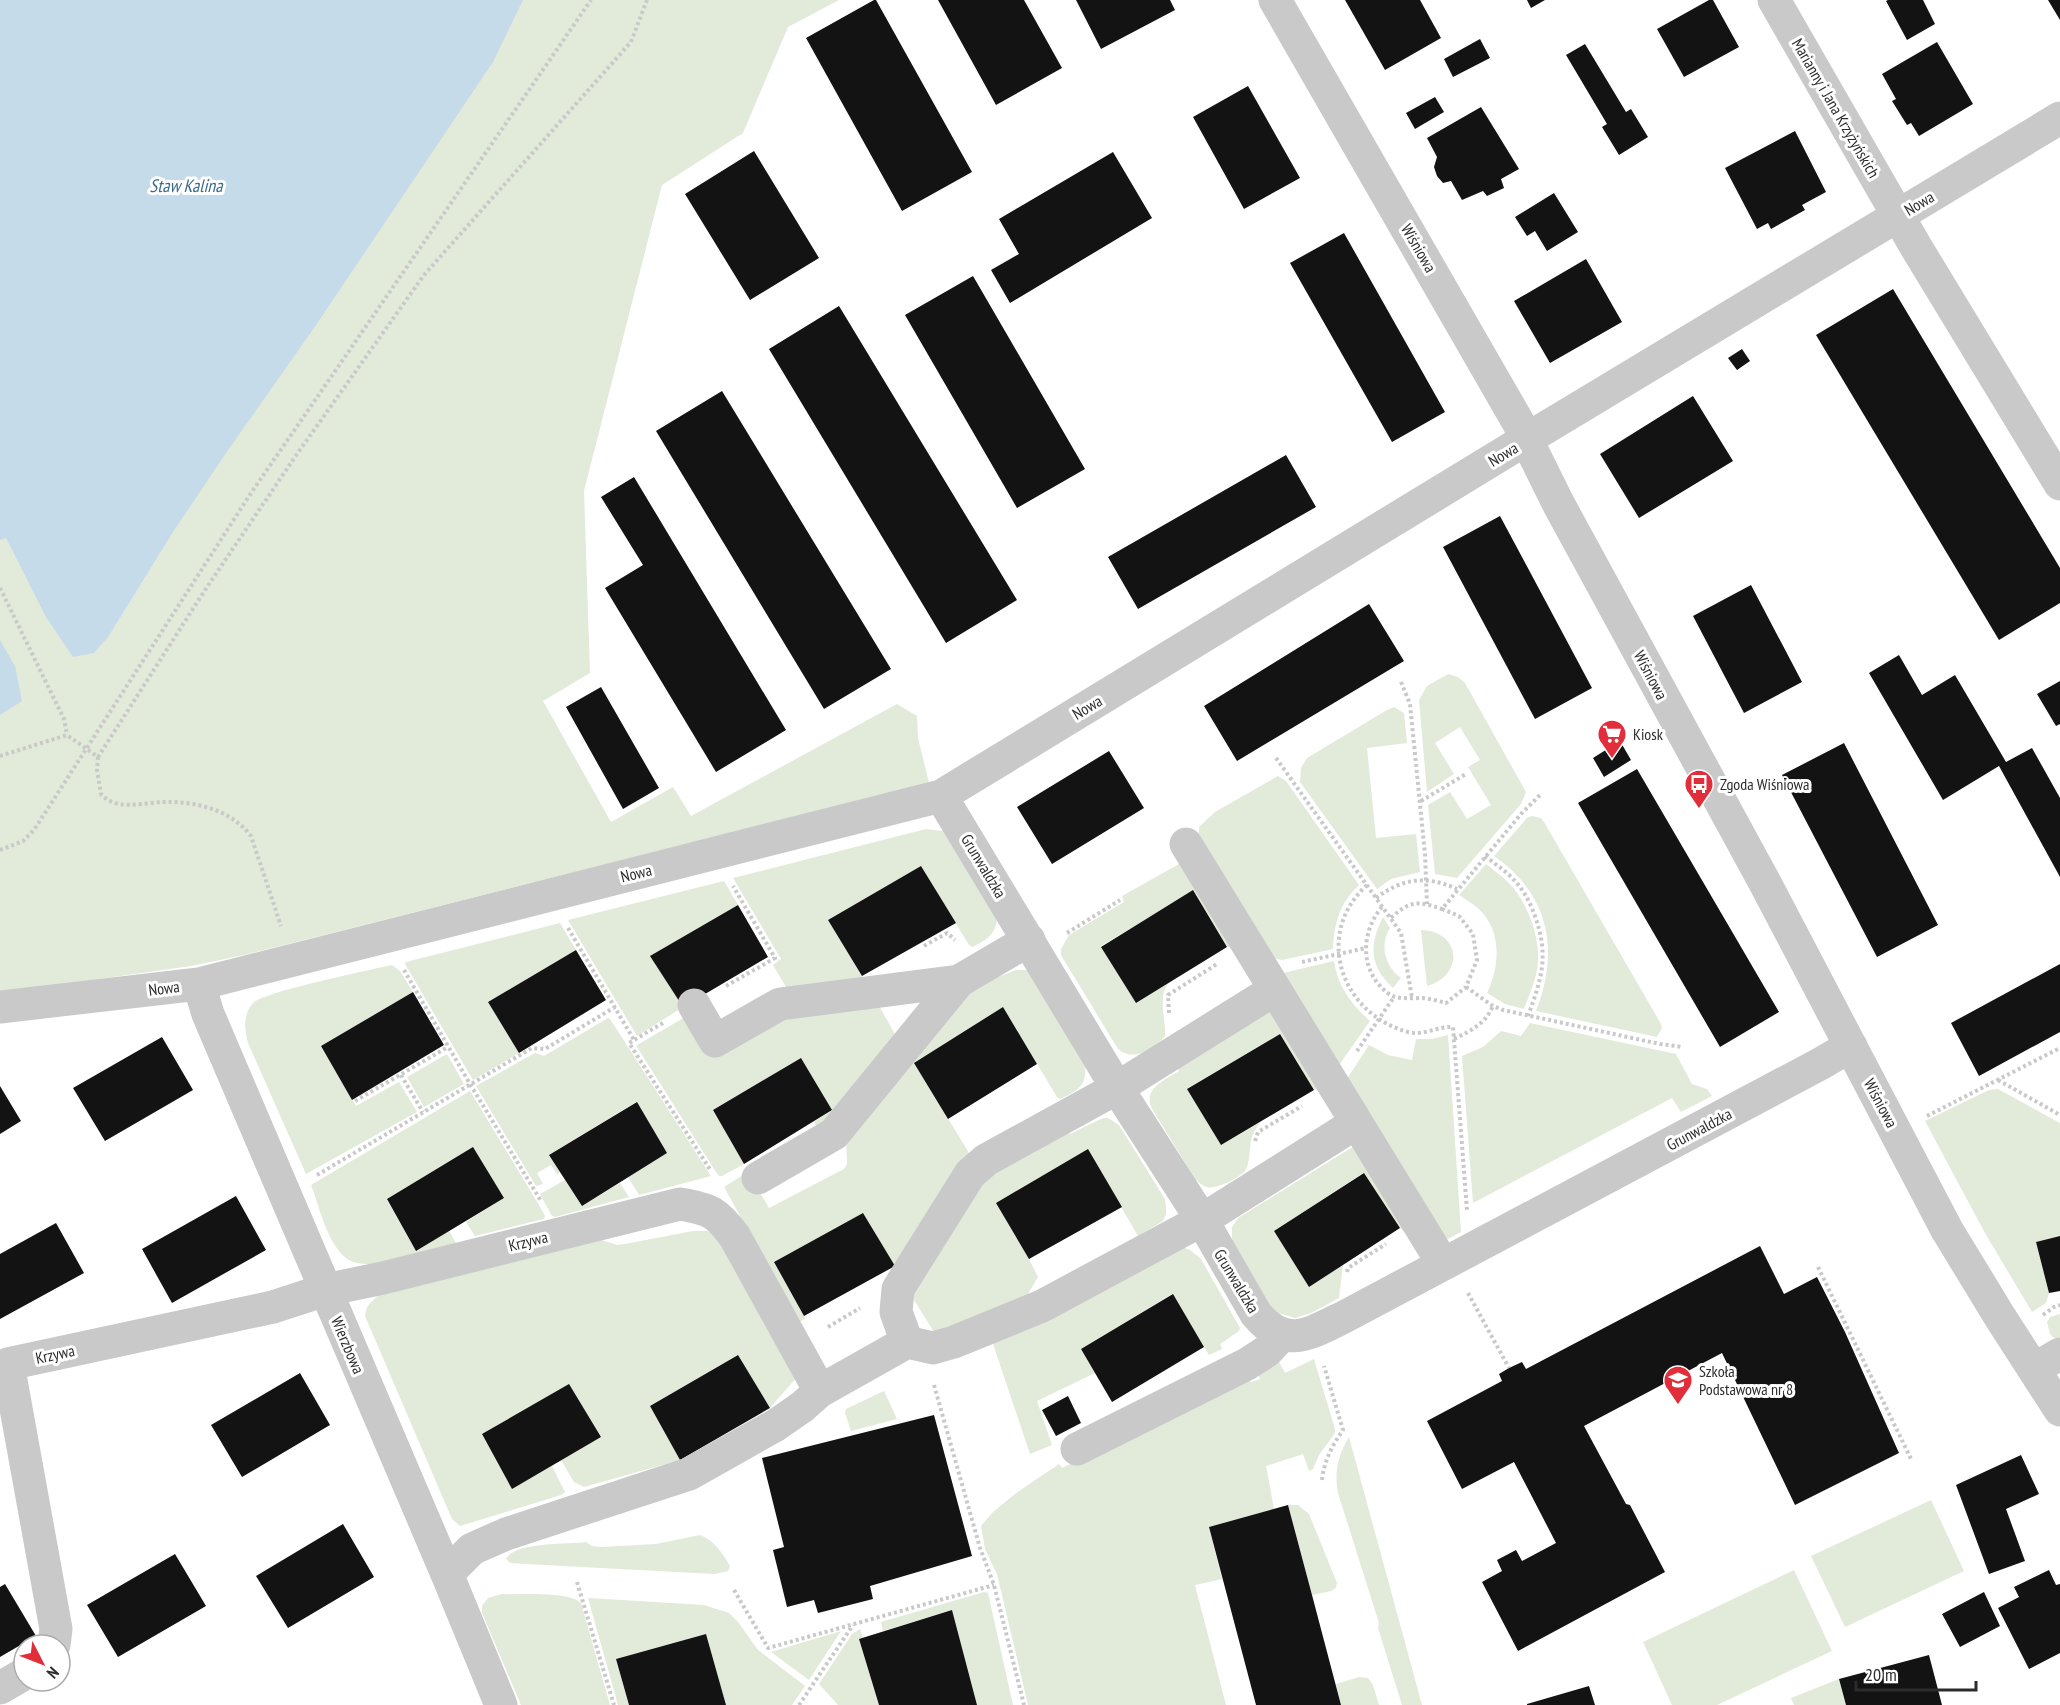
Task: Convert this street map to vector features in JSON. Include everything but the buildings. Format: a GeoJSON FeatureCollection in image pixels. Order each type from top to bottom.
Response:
{"type":"FeatureCollection","features":[{"type":"Feature","properties":{"kind":"street","name":"Marianny i Jana Krzyżyńskich"},"geometry":{"type":"LineString","coordinates":[[1774,0],[1898,216],[2060,484]]}},
{"type":"Feature","properties":{"kind":"street","name":"Wiśniowa"},"geometry":{"type":"LineString","coordinates":[[1279,1],[1490,370],[1558,503],[1765,883],[1947,1230],[2000,1317],[2047,1361],[2060,1410]]}},
{"type":"Feature","properties":{"kind":"street","name":"Nowa"},"geometry":{"type":"LineString","coordinates":[[0,1007],[199,984],[941,795],[2060,118]]}},
{"type":"Feature","properties":{"kind":"street","name":"Grunwaldzka"},"geometry":{"type":"LineString","coordinates":[[941,795],[1117,1088],[1202,1220],[1256,1314],[1267,1328],[1282,1335],[1298,1336],[1312,1332],[1344,1317],[1851,1046]]}},
{"type":"Feature","properties":{"kind":"street"},"geometry":{"type":"LineString","coordinates":[[1186,844],[1437,1254]]}},
{"type":"Feature","properties":{"kind":"street"},"geometry":{"type":"LineString","coordinates":[[758,1178],[834,1134],[959,981],[1029,940]]}},
{"type":"Feature","properties":{"kind":"street"},"geometry":{"type":"LineString","coordinates":[[907,1342],[896,1312],[898,1289],[970,1174],[986,1160],[1117,1088],[1262,969]]}},
{"type":"Feature","properties":{"kind":"street"},"geometry":{"type":"LineString","coordinates":[[694,1005],[715,1041],[780,1004],[959,981]]}},
{"type":"Feature","properties":{"kind":"street","name":"Wierzbowa"},"geometry":{"type":"LineString","coordinates":[[199,984],[208,1014],[501,1705]]}},
{"type":"Feature","properties":{"kind":"street"},"geometry":{"type":"LineString","coordinates":[[447,1574],[472,1549],[506,1533],[690,1474],[776,1425],[820,1391],[907,1342],[933,1348],[965,1338],[1042,1306],[1202,1220],[1356,1123]]}},
{"type":"Feature","properties":{"kind":"street","name":"Krzywa"},"geometry":{"type":"LineString","coordinates":[[56,1633],[8,1364],[273,1307],[325,1290],[383,1278],[680,1204],[705,1209],[722,1219],[735,1237],[820,1391]]}},
{"type":"Feature","properties":{"kind":"street"},"geometry":{"type":"LineString","coordinates":[[1077,1449],[1247,1364],[1267,1351],[1282,1335]]}},
{"type":"Feature","properties":{"kind":"path"},"geometry":{"type":"LineString","coordinates":[[0,850],[23,841],[34,830],[245,502],[591,0]]}},
{"type":"Feature","properties":{"kind":"path"},"geometry":{"type":"LineString","coordinates":[[293,960],[251,836],[244,828],[225,814],[200,806],[165,802],[121,805],[112,803],[100,794],[98,757],[207,587],[423,275],[631,42],[646,0]]}},
{"type":"Feature","properties":{"kind":"path"},"geometry":{"type":"LineString","coordinates":[[0,588],[64,719],[67,735],[98,757]]}},
{"type":"Feature","properties":{"kind":"path"},"geometry":{"type":"LineString","coordinates":[[1401,682],[1410,704],[1427,880],[1427,904]]}},
{"type":"Feature","properties":{"kind":"path"},"geometry":{"type":"LineString","coordinates":[[0,756],[67,735]]}},
{"type":"Feature","properties":{"kind":"path"},"geometry":{"type":"LineString","coordinates":[[1276,758],[1401,933],[1412,998]]}},
{"type":"Feature","properties":{"kind":"path"},"geometry":{"type":"LineString","coordinates":[[1420,801],[1466,774]]}},
{"type":"Feature","properties":{"kind":"path"},"geometry":{"type":"LineString","coordinates":[[1442,909],[1485,856],[1540,795]]}},
{"type":"Feature","properties":{"kind":"path"},"geometry":{"type":"LineString","coordinates":[[1485,856],[1516,881],[1532,906],[1542,935],[1544,951],[1540,985],[1528,1016]]}},
{"type":"Feature","properties":{"kind":"path"},"geometry":{"type":"LineString","coordinates":[[1376,898],[1401,883],[1427,880],[1444,883],[1457,889]]}},
{"type":"Feature","properties":{"kind":"path"},"geometry":{"type":"LineString","coordinates":[[629,1043],[775,958],[732,885]]}},
{"type":"Feature","properties":{"kind":"path"},"geometry":{"type":"LineString","coordinates":[[1367,885],[1344,916],[1341,931],[1339,953],[1342,975],[1349,989],[1359,1004],[1379,1020],[1411,1033],[1427,1032],[1445,1026],[1453,1027]]}},
{"type":"Feature","properties":{"kind":"path"},"geometry":{"type":"LineString","coordinates":[[1063,936],[1120,900]]}},
{"type":"Feature","properties":{"kind":"path"},"geometry":{"type":"LineString","coordinates":[[1382,907],[1370,924],[1366,948],[1370,971],[1377,982],[1394,997],[1446,1003],[1466,987],[1477,960],[1473,934],[1459,916],[1418,902],[1402,907],[1391,918]]}},
{"type":"Feature","properties":{"kind":"path"},"geometry":{"type":"LineString","coordinates":[[567,927],[634,1040]]}},
{"type":"Feature","properties":{"kind":"path"},"geometry":{"type":"LineString","coordinates":[[919,949],[947,933],[963,946]]}},
{"type":"Feature","properties":{"kind":"path"},"geometry":{"type":"LineString","coordinates":[[1169,1022],[1168,995],[1262,969],[1366,948]]}},
{"type":"Feature","properties":{"kind":"path"},"geometry":{"type":"LineString","coordinates":[[398,963],[408,976],[543,1205]]}},
{"type":"Feature","properties":{"kind":"path"},"geometry":{"type":"LineString","coordinates":[[1466,987],[1492,1006],[1528,1016],[1683,1047]]}},
{"type":"Feature","properties":{"kind":"path"},"geometry":{"type":"LineString","coordinates":[[1255,1147],[1257,1132],[1334,1087],[1394,997]]}},
{"type":"Feature","properties":{"kind":"path"},"geometry":{"type":"LineString","coordinates":[[1454,1039],[1476,1028],[1488,1017],[1492,1006]]}},
{"type":"Feature","properties":{"kind":"path"},"geometry":{"type":"LineString","coordinates":[[310,1178],[532,1048],[545,1049],[615,1007]]}},
{"type":"Feature","properties":{"kind":"path"},"geometry":{"type":"LineString","coordinates":[[355,1101],[448,1047]]}},
{"type":"Feature","properties":{"kind":"path"},"geometry":{"type":"LineString","coordinates":[[1924,1118],[2060,1048]]}},
{"type":"Feature","properties":{"kind":"path"},"geometry":{"type":"LineString","coordinates":[[401,1075],[423,1112]]}},
{"type":"Feature","properties":{"kind":"path"},"geometry":{"type":"LineString","coordinates":[[1998,1080],[2060,1115]]}},
{"type":"Feature","properties":{"kind":"path"},"geometry":{"type":"LineString","coordinates":[[1818,1267],[1912,1461]]}},
{"type":"Feature","properties":{"kind":"path"},"geometry":{"type":"LineString","coordinates":[[1473,1301],[1509,1368]]}},
{"type":"Feature","properties":{"kind":"path"},"geometry":{"type":"LineString","coordinates":[[907,1342],[929,1368],[980,1548],[994,1585],[1023,1705]]}},
{"type":"Feature","properties":{"kind":"path"},"geometry":{"type":"LineString","coordinates":[[1321,1355],[1343,1430],[1323,1464],[1322,1480]]}},
{"type":"Feature","properties":{"kind":"path"},"geometry":{"type":"LineString","coordinates":[[578,1582],[614,1705]]}},
{"type":"Feature","properties":{"kind":"path"},"geometry":{"type":"LineString","coordinates":[[734,1590],[768,1648],[994,1585]]}},
{"type":"Feature","properties":{"kind":"path"},"geometry":{"type":"LineString","coordinates":[[798,1705],[854,1624]]}},
{"type":"Feature","properties":{"kind":"green space"},"geometry":{"type":"Polygon","coordinates":[[[0,0],[839,0],[788,27],[743,133],[662,185],[584,491],[590,673],[543,701],[611,822],[673,787],[691,816],[897,704],[917,716],[918,738],[929,783],[244,955],[191,966],[0,993],[0,0]]]}},
{"type":"Feature","properties":{"kind":"green space"},"geometry":{"type":"Polygon","coordinates":[[[1448,674],[1458,677],[1465,683],[1526,792],[1521,804],[1457,878],[1435,874],[1428,805],[1450,792],[1467,819],[1491,805],[1468,767],[1480,760],[1460,727],[1435,743],[1454,774],[1427,792],[1419,700],[1427,686],[1448,674]]]}},
{"type":"Feature","properties":{"kind":"green space"},"geometry":{"type":"Polygon","coordinates":[[[1394,707],[1404,713],[1407,743],[1367,748],[1376,838],[1416,834],[1420,872],[1391,879],[1377,889],[1300,782],[1301,768],[1307,758],[1394,707]]]}},
{"type":"Feature","properties":{"kind":"green space"},"geometry":{"type":"Polygon","coordinates":[[[1278,776],[1286,781],[1359,885],[1347,899],[1339,914],[1333,949],[1282,960],[1273,958],[1199,834],[1199,827],[1215,812],[1278,776]]]}},
{"type":"Feature","properties":{"kind":"green space"},"geometry":{"type":"Polygon","coordinates":[[[1532,816],[1541,818],[1544,822],[1661,1024],[1662,1028],[1657,1037],[1536,1011],[1547,966],[1548,945],[1545,925],[1538,906],[1527,888],[1513,871],[1494,856],[1527,818],[1532,816]]]}},
{"type":"Feature","properties":{"kind":"green space"},"geometry":{"type":"Polygon","coordinates":[[[926,829],[943,831],[997,916],[993,932],[973,947],[969,945],[921,866],[828,920],[866,983],[786,987],[773,965],[781,959],[733,878],[926,829]]]}},
{"type":"Feature","properties":{"kind":"green space"},"geometry":{"type":"Polygon","coordinates":[[[1179,864],[1238,944],[1227,947],[1193,891],[1101,946],[1136,1003],[1169,983],[1163,995],[1165,1036],[1143,1053],[1124,1053],[1118,1049],[1061,955],[1061,949],[1069,935],[1124,902],[1122,896],[1179,864]]]}},
{"type":"Feature","properties":{"kind":"green space"},"geometry":{"type":"Polygon","coordinates":[[[1486,864],[1514,889],[1526,907],[1534,928],[1538,965],[1524,1009],[1505,1004],[1487,993],[1496,960],[1495,938],[1492,928],[1479,909],[1459,895],[1486,864]]]}},
{"type":"Feature","properties":{"kind":"green space"},"geometry":{"type":"Polygon","coordinates":[[[724,881],[738,905],[651,956],[683,1007],[637,1036],[568,920],[724,881]]]}},
{"type":"Feature","properties":{"kind":"green space"},"geometry":{"type":"Polygon","coordinates":[[[1383,917],[1390,928],[1385,941],[1385,955],[1391,968],[1401,978],[1393,988],[1379,972],[1374,955],[1375,937],[1383,917]]]}},
{"type":"Feature","properties":{"kind":"green space"},"geometry":{"type":"Polygon","coordinates":[[[560,923],[576,950],[488,1002],[519,1053],[473,1080],[405,964],[406,962],[560,923]]]}},
{"type":"Feature","properties":{"kind":"green space"},"geometry":{"type":"Polygon","coordinates":[[[1421,930],[1434,932],[1444,938],[1453,954],[1448,973],[1427,986],[1421,930]]]}},
{"type":"Feature","properties":{"kind":"green space"},"geometry":{"type":"Polygon","coordinates":[[[1334,961],[1346,994],[1370,1021],[1337,1068],[1279,974],[1334,961]]]}},
{"type":"Feature","properties":{"kind":"green space"},"geometry":{"type":"Polygon","coordinates":[[[392,965],[400,971],[413,992],[321,1046],[356,1106],[399,1082],[417,1112],[306,1174],[248,1043],[245,1027],[247,1012],[253,1003],[276,993],[392,965]]]}},
{"type":"Feature","properties":{"kind":"green space"},"geometry":{"type":"Polygon","coordinates":[[[1016,970],[1029,970],[1085,1067],[1082,1084],[1060,1099],[1057,1097],[1003,1007],[915,1064],[969,1153],[969,1157],[899,1273],[863,1213],[774,1262],[804,1316],[805,1319],[799,1322],[724,1187],[748,1172],[769,1208],[844,1169],[847,1164],[846,1135],[967,987],[1016,970]]]}},
{"type":"Feature","properties":{"kind":"green space"},"geometry":{"type":"Polygon","coordinates":[[[878,1004],[896,1036],[819,1132],[814,1122],[832,1110],[801,1058],[713,1110],[744,1164],[722,1176],[716,1172],[637,1047],[687,1016],[710,1056],[783,1013],[878,1004]]]}},
{"type":"Feature","properties":{"kind":"green space"},"geometry":{"type":"Polygon","coordinates":[[[1273,1011],[1323,1086],[1314,1090],[1280,1034],[1188,1088],[1221,1145],[1261,1122],[1253,1134],[1245,1171],[1223,1184],[1211,1187],[1202,1185],[1195,1179],[1151,1107],[1150,1095],[1157,1085],[1179,1071],[1176,1064],[1255,1012],[1273,1011]]]}},
{"type":"Feature","properties":{"kind":"green space"},"geometry":{"type":"Polygon","coordinates":[[[608,1018],[711,1176],[639,1195],[628,1177],[667,1153],[636,1102],[550,1154],[560,1172],[557,1174],[551,1165],[537,1173],[543,1184],[536,1186],[476,1086],[535,1053],[544,1056],[608,1018]]]}},
{"type":"Feature","properties":{"kind":"green space"},"geometry":{"type":"Polygon","coordinates":[[[1530,1023],[1676,1054],[1692,1084],[1707,1089],[1712,1096],[1681,1112],[1672,1098],[1473,1203],[1462,1056],[1483,1047],[1501,1031],[1521,1036],[1530,1023]]]}},
{"type":"Feature","properties":{"kind":"green space"},"geometry":{"type":"Polygon","coordinates":[[[1448,1035],[1461,1232],[1444,1241],[1345,1082],[1369,1045],[1388,1055],[1412,1060],[1416,1039],[1432,1039],[1448,1035]]]}},
{"type":"Feature","properties":{"kind":"green space"},"geometry":{"type":"Polygon","coordinates":[[[447,1054],[464,1084],[424,1107],[407,1077],[447,1054]]]}},
{"type":"Feature","properties":{"kind":"green space"},"geometry":{"type":"Polygon","coordinates":[[[1998,1089],[2060,1123],[2060,1236],[2036,1242],[2049,1293],[2046,1303],[2032,1312],[1985,1233],[1925,1121],[1989,1090],[1998,1089]]]}},
{"type":"Feature","properties":{"kind":"green space"},"geometry":{"type":"Polygon","coordinates":[[[470,1091],[539,1205],[545,1216],[544,1219],[475,1236],[466,1222],[504,1198],[473,1148],[387,1200],[416,1251],[449,1231],[456,1243],[373,1264],[355,1263],[346,1258],[333,1243],[311,1185],[470,1091]]]}},
{"type":"Feature","properties":{"kind":"green space"},"geometry":{"type":"Polygon","coordinates":[[[1103,1118],[1108,1118],[1119,1125],[1165,1199],[1166,1214],[1163,1221],[1138,1236],[1088,1150],[1029,1259],[1038,1277],[1025,1299],[937,1337],[911,1295],[977,1182],[1065,1128],[1070,1134],[1103,1118]]]}},
{"type":"Feature","properties":{"kind":"green space"},"geometry":{"type":"Polygon","coordinates":[[[1359,1143],[1423,1245],[1400,1228],[1363,1173],[1274,1231],[1309,1287],[1343,1265],[1339,1298],[1311,1313],[1295,1318],[1272,1311],[1232,1241],[1232,1227],[1238,1218],[1359,1143]]]}},
{"type":"Feature","properties":{"kind":"green space"},"geometry":{"type":"Polygon","coordinates":[[[565,1180],[582,1206],[620,1183],[629,1197],[555,1217],[552,1216],[540,1194],[565,1180]]]}},
{"type":"Feature","properties":{"kind":"green space"},"geometry":{"type":"Polygon","coordinates":[[[693,1231],[708,1231],[717,1236],[797,1377],[770,1408],[737,1355],[650,1406],[680,1460],[584,1487],[574,1482],[561,1460],[601,1437],[568,1385],[482,1435],[512,1488],[552,1466],[565,1492],[460,1526],[452,1519],[365,1316],[370,1304],[380,1294],[592,1237],[617,1245],[693,1231]]]}},
{"type":"Feature","properties":{"kind":"green space"},"geometry":{"type":"Polygon","coordinates":[[[1178,1245],[1190,1250],[1201,1259],[1240,1328],[1239,1331],[1220,1344],[1222,1349],[1209,1355],[1172,1294],[1081,1349],[1095,1373],[1037,1401],[1052,1445],[1030,1454],[991,1338],[1178,1245]]]}},
{"type":"Feature","properties":{"kind":"green space"},"geometry":{"type":"Polygon","coordinates":[[[2060,1314],[2060,1339],[2050,1334],[2047,1322],[2050,1317],[2060,1314]]]}},
{"type":"Feature","properties":{"kind":"green space"},"geometry":{"type":"Polygon","coordinates":[[[1314,1359],[1335,1433],[1319,1455],[1313,1469],[1309,1471],[1303,1454],[1266,1466],[1274,1509],[1209,1527],[1222,1579],[1195,1585],[1226,1705],[1028,1705],[997,1574],[985,1549],[981,1526],[993,1512],[1015,1494],[1059,1464],[1062,1468],[1248,1377],[1251,1382],[1260,1379],[1258,1374],[1279,1362],[1285,1373],[1314,1359]]]}},
{"type":"Feature","properties":{"kind":"green space"},"geometry":{"type":"Polygon","coordinates":[[[884,1391],[897,1419],[851,1431],[845,1413],[846,1409],[884,1391]]]}},
{"type":"Feature","properties":{"kind":"green space"},"geometry":{"type":"Polygon","coordinates":[[[1349,1437],[1422,1705],[1402,1705],[1338,1493],[1336,1478],[1338,1464],[1349,1437]]]}},
{"type":"Feature","properties":{"kind":"green space"},"geometry":{"type":"Polygon","coordinates":[[[1931,1500],[1964,1571],[1845,1627],[1811,1556],[1931,1500]]]}},
{"type":"Feature","properties":{"kind":"green space"},"geometry":{"type":"Polygon","coordinates":[[[1288,1505],[1298,1505],[1309,1514],[1337,1583],[1336,1588],[1331,1591],[1312,1595],[1288,1505]]]}},
{"type":"Feature","properties":{"kind":"green space"},"geometry":{"type":"Polygon","coordinates":[[[700,1535],[710,1540],[721,1552],[730,1566],[728,1571],[715,1574],[526,1564],[510,1563],[506,1559],[511,1553],[520,1549],[543,1545],[586,1542],[592,1546],[601,1547],[656,1544],[700,1535]]]}},
{"type":"Feature","properties":{"kind":"green space"},"geometry":{"type":"Polygon","coordinates":[[[1794,1570],[1832,1651],[1717,1705],[1672,1705],[1643,1642],[1794,1570]]]}},
{"type":"Feature","properties":{"kind":"green space"},"geometry":{"type":"Polygon","coordinates":[[[984,1592],[988,1593],[1013,1705],[977,1705],[952,1610],[883,1631],[881,1622],[984,1592]]]}},
{"type":"Feature","properties":{"kind":"green space"},"geometry":{"type":"Polygon","coordinates":[[[502,1594],[555,1595],[575,1599],[581,1603],[610,1705],[521,1705],[482,1613],[482,1606],[488,1598],[502,1594]]]}},
{"type":"Feature","properties":{"kind":"green space"},"geometry":{"type":"Polygon","coordinates":[[[588,1598],[704,1605],[729,1613],[758,1650],[805,1686],[792,1705],[726,1705],[706,1634],[616,1659],[629,1705],[618,1705],[588,1598]]]}},
{"type":"Feature","properties":{"kind":"green space"},"geometry":{"type":"Polygon","coordinates":[[[860,1629],[863,1638],[859,1639],[879,1705],[838,1705],[819,1684],[852,1634],[860,1629]]]}},
{"type":"Feature","properties":{"kind":"green space"},"geometry":{"type":"Polygon","coordinates":[[[841,1631],[809,1680],[771,1652],[841,1631]]]}},
{"type":"Feature","properties":{"kind":"green space"},"geometry":{"type":"Polygon","coordinates":[[[1359,1677],[1368,1678],[1373,1685],[1379,1705],[1341,1705],[1336,1684],[1359,1677]]]}},
{"type":"Feature","properties":{"kind":"green space"},"geometry":{"type":"Polygon","coordinates":[[[1839,1679],[1846,1705],[1794,1705],[1791,1698],[1839,1679]]]}},
{"type":"Feature","properties":{"kind":"water","name":"Staw Kalina"},"geometry":{"type":"Polygon","coordinates":[[[0,0],[523,0],[493,62],[173,532],[108,637],[94,653],[73,657],[46,617],[6,538],[0,540],[0,0]]]}},
{"type":"Feature","properties":{"kind":"water"},"geometry":{"type":"Polygon","coordinates":[[[0,640],[15,666],[22,701],[0,715],[0,640]]]}},
{"type":"Feature","properties":{"kind":"place","name":"Kiosk"},"geometry":{"type":"Point","coordinates":[1612,760]}},
{"type":"Feature","properties":{"kind":"place","name":"Zgoda Wiśniowa"},"geometry":{"type":"Point","coordinates":[1699,810]}},
{"type":"Feature","properties":{"kind":"place","name":"Szkoła Podstawowa nr 8"},"geometry":{"type":"Point","coordinates":[1678,1406]}}]}
